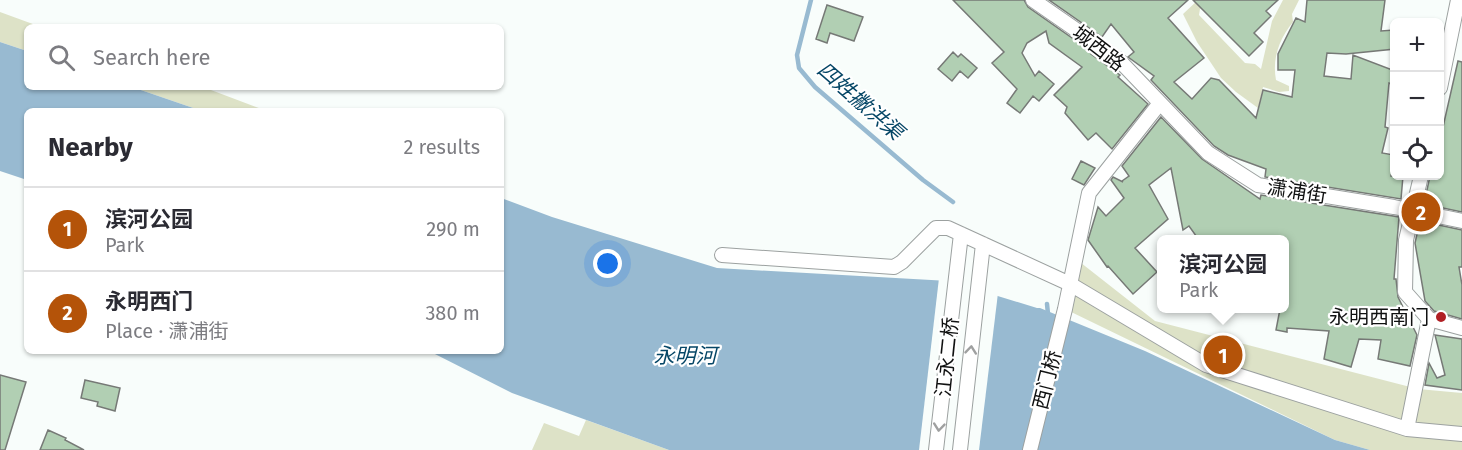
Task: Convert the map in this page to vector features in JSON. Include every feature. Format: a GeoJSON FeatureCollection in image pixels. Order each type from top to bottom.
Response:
{"type":"FeatureCollection","features":[{"type":"Feature","properties":{"kind":"street","name":"城西路"},"geometry":{"type":"LineString","coordinates":[[1033,0],[1118,59],[1160,103]]}},
{"type":"Feature","properties":{"kind":"street"},"geometry":{"type":"LineString","coordinates":[[1443,72],[1458,0]]}},
{"type":"Feature","properties":{"kind":"street","name":"潇浦街"},"geometry":{"type":"LineString","coordinates":[[1160,103],[1208,153],[1258,185],[1462,221]]}},
{"type":"Feature","properties":{"kind":"street","name":"西门桥"},"geometry":{"type":"LineString","coordinates":[[1030,450],[1065,309],[1089,194],[1160,103]]}},
{"type":"Feature","properties":{"kind":"street"},"geometry":{"type":"LineString","coordinates":[[1420,180],[1406,240],[1405,292],[1429,319],[1462,328]]}},
{"type":"Feature","properties":{"kind":"street"},"geometry":{"type":"LineString","coordinates":[[722,255],[894,267],[936,228],[948,228],[1070,284],[1206,365],[1407,429],[1462,434]]}},
{"type":"Feature","properties":{"kind":"street","name":"江永二桥"},"geometry":{"type":"LineString","coordinates":[[936,450],[961,234]]}},
{"type":"Feature","properties":{"kind":"street","name":"江永二桥"},"geometry":{"type":"LineString","coordinates":[[960,450],[983,244]]}},
{"type":"Feature","properties":{"kind":"street"},"geometry":{"type":"LineString","coordinates":[[1407,429],[1429,319]]}},
{"type":"Feature","properties":{"kind":"green space"},"geometry":{"type":"Polygon","coordinates":[[[1198,0],[1208,0],[1200,9],[1199,15],[1245,63],[1255,64],[1261,69],[1272,21],[1283,0],[1299,0],[1292,14],[1293,22],[1280,42],[1275,64],[1276,80],[1289,86],[1289,91],[1279,92],[1263,87],[1258,108],[1221,78],[1197,42],[1183,14],[1198,0]]]}},
{"type":"Feature","properties":{"kind":"green space"},"geometry":{"type":"Polygon","coordinates":[[[0,12],[33,24],[24,24],[24,50],[0,42],[0,12]]]}},
{"type":"Feature","properties":{"kind":"green space"},"geometry":{"type":"Polygon","coordinates":[[[141,90],[211,90],[259,108],[193,108],[141,90]]]}},
{"type":"Feature","properties":{"kind":"green space"},"geometry":{"type":"Polygon","coordinates":[[[1076,259],[1155,321],[1418,389],[1462,393],[1462,450],[1370,450],[1335,440],[1065,309],[1076,259]]]}},
{"type":"Feature","properties":{"kind":"green space"},"geometry":{"type":"Polygon","coordinates":[[[586,420],[669,450],[532,450],[544,423],[579,436],[586,420]]]}},
{"type":"Feature","properties":{"kind":"water"},"geometry":{"type":"Polygon","coordinates":[[[0,42],[24,50],[24,90],[141,90],[193,108],[24,108],[24,179],[0,171],[0,42]]]}},
{"type":"Feature","properties":{"kind":"water","name":"永明河"},"geometry":{"type":"Polygon","coordinates":[[[504,199],[552,217],[717,268],[949,281],[1040,308],[1145,351],[1335,440],[1370,450],[669,450],[512,393],[435,354],[504,354],[504,199]]]}},
{"type":"Feature","properties":{"kind":"pier"},"geometry":{"type":"Polygon","coordinates":[[[939,278],[950,278],[998,293],[979,450],[919,450],[939,278]]]}},
{"type":"Feature","properties":{"kind":"building"},"geometry":{"type":"Polygon","coordinates":[[[953,0],[1024,0],[1028,7],[1092,52],[1091,54],[1120,75],[1118,77],[1148,104],[1112,149],[1096,133],[1088,140],[1065,113],[1067,107],[1054,95],[1082,67],[1049,43],[1046,31],[1027,43],[1022,53],[1035,76],[1039,71],[1054,84],[1039,101],[1033,96],[1020,113],[1007,103],[1017,89],[992,63],[1004,52],[953,0]]]}},
{"type":"Feature","properties":{"kind":"building"},"geometry":{"type":"Polygon","coordinates":[[[1049,0],[1188,0],[1168,18],[1204,58],[1174,82],[1192,99],[1211,78],[1219,80],[1256,118],[1263,90],[1292,97],[1295,70],[1278,70],[1278,54],[1296,18],[1305,22],[1307,0],[1385,0],[1381,31],[1390,30],[1390,50],[1346,54],[1327,53],[1324,76],[1351,79],[1353,55],[1390,69],[1385,127],[1388,128],[1382,153],[1390,154],[1390,180],[1403,180],[1401,199],[1265,177],[1266,169],[1228,155],[1214,146],[1151,80],[1154,76],[1128,57],[1134,52],[1111,24],[1102,37],[1049,0]]]}},
{"type":"Feature","properties":{"kind":"building"},"geometry":{"type":"Polygon","coordinates":[[[1193,0],[1278,0],[1266,11],[1271,16],[1254,33],[1263,42],[1249,56],[1193,0]]]}},
{"type":"Feature","properties":{"kind":"building"},"geometry":{"type":"Polygon","coordinates":[[[827,5],[863,17],[854,41],[830,33],[827,43],[816,39],[827,5]]]}},
{"type":"Feature","properties":{"kind":"building"},"geometry":{"type":"Polygon","coordinates":[[[953,52],[958,57],[961,54],[977,68],[968,78],[960,71],[952,81],[938,69],[953,52]]]}},
{"type":"Feature","properties":{"kind":"building"},"geometry":{"type":"Polygon","coordinates":[[[1458,61],[1462,62],[1462,212],[1424,204],[1429,180],[1444,180],[1444,122],[1458,61]]]}},
{"type":"Feature","properties":{"kind":"building"},"geometry":{"type":"Polygon","coordinates":[[[1161,117],[1202,159],[1260,199],[1261,195],[1399,217],[1394,279],[1396,279],[1398,297],[1417,335],[1410,366],[1378,359],[1381,340],[1359,339],[1351,367],[1324,359],[1329,331],[1287,328],[1287,332],[1276,330],[1279,313],[1289,313],[1289,235],[1195,235],[1189,226],[1183,230],[1171,168],[1149,185],[1168,219],[1135,248],[1157,272],[1133,294],[1107,267],[1088,240],[1098,207],[1106,216],[1124,198],[1111,180],[1113,177],[1123,182],[1129,176],[1122,166],[1161,117]]]}},
{"type":"Feature","properties":{"kind":"building"},"geometry":{"type":"Polygon","coordinates":[[[1081,161],[1095,168],[1084,185],[1072,179],[1081,161]]]}},
{"type":"Feature","properties":{"kind":"building"},"geometry":{"type":"Polygon","coordinates":[[[1420,221],[1462,230],[1462,267],[1459,267],[1462,285],[1462,319],[1434,311],[1425,301],[1415,243],[1420,221]]]}},
{"type":"Feature","properties":{"kind":"building"},"geometry":{"type":"Polygon","coordinates":[[[1435,335],[1462,339],[1462,390],[1425,385],[1429,363],[1437,378],[1445,375],[1435,335]]]}},
{"type":"Feature","properties":{"kind":"building"},"geometry":{"type":"Polygon","coordinates":[[[0,375],[26,382],[5,450],[0,450],[0,375]]]}},
{"type":"Feature","properties":{"kind":"building"},"geometry":{"type":"Polygon","coordinates":[[[85,380],[120,388],[115,411],[97,406],[98,402],[81,398],[85,380]]]}},
{"type":"Feature","properties":{"kind":"building"},"geometry":{"type":"Polygon","coordinates":[[[48,430],[66,438],[65,440],[84,450],[40,450],[48,430]]]}},
{"type":"Feature","properties":{"kind":"waterway","name":"四姓撇洪渠"},"geometry":{"type":"LineString","coordinates":[[811,0],[797,55],[799,68],[815,87],[923,180],[953,202]]}},
{"type":"Feature","properties":{"kind":"waterway"},"geometry":{"type":"LineString","coordinates":[[1047,304],[1048,314]]}},
{"type":"Feature","properties":{"kind":"place","name":"永明西门"},"geometry":{"type":"Point","coordinates":[1421,212]}},
{"type":"Feature","properties":{"kind":"place","name":"永明西南门"},"geometry":{"type":"Point","coordinates":[1441,317]}},
{"type":"Feature","properties":{"kind":"place","name":"滨河公园"},"geometry":{"type":"Point","coordinates":[1223,355]}}]}
